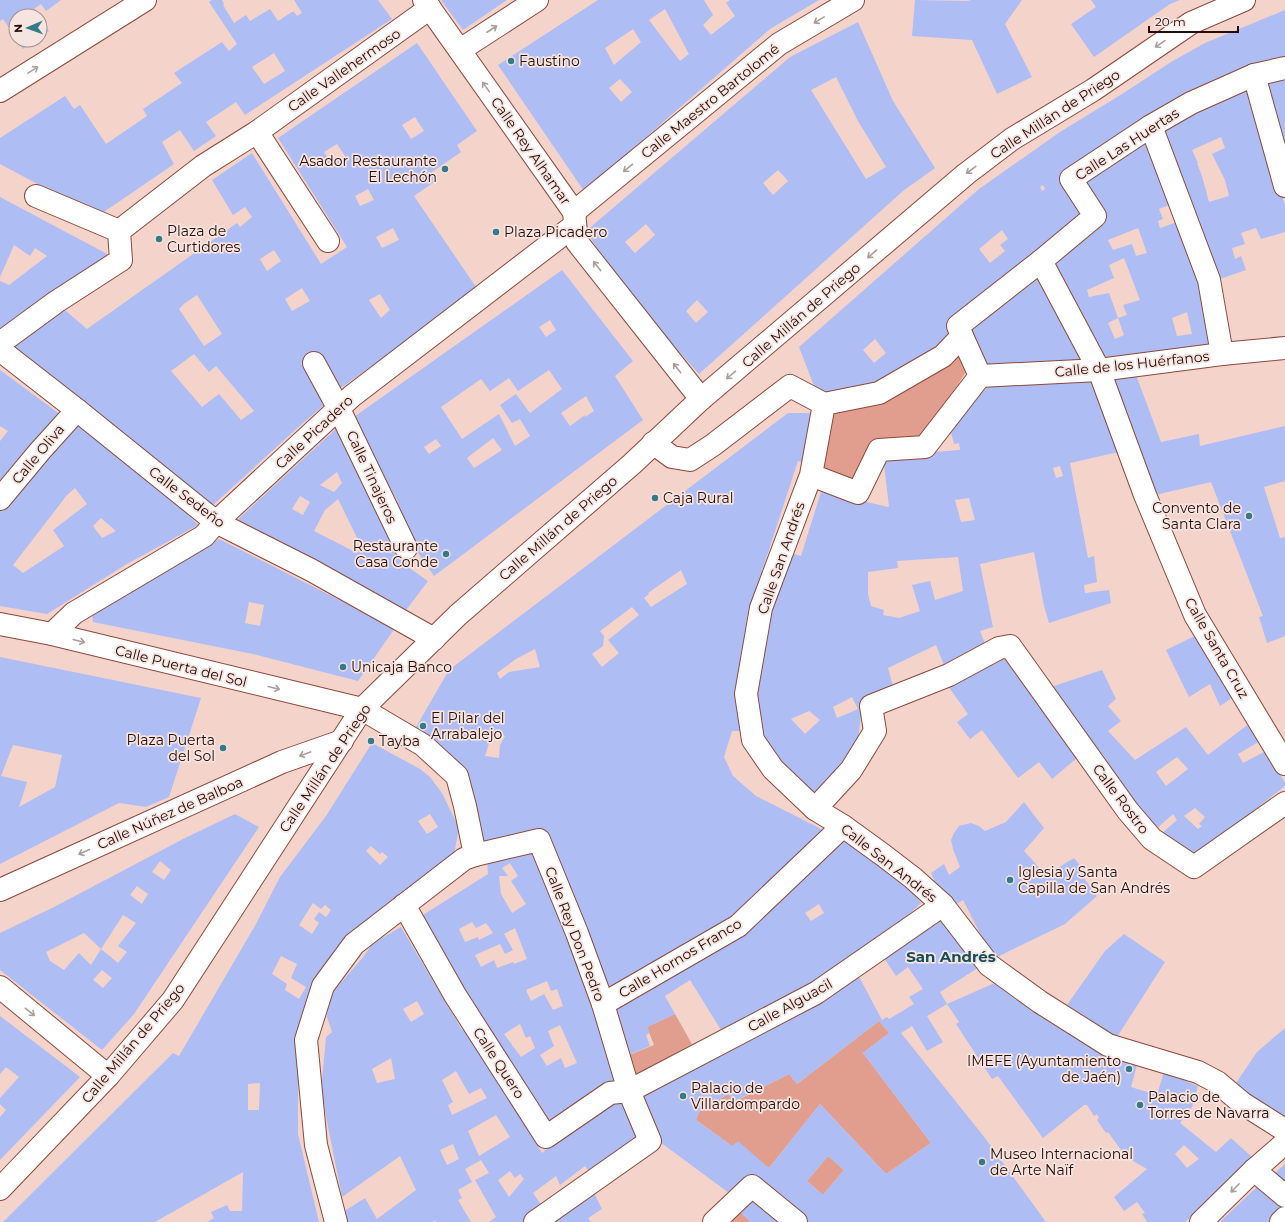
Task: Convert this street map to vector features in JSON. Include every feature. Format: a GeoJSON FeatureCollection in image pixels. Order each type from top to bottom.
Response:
{"type":"FeatureCollection","features":[{"type":"Feature","properties":{"kind":"street"},"geometry":{"type":"LineString","coordinates":[[0,91],[145,0]]}},
{"type":"Feature","properties":{"kind":"street"},"geometry":{"type":"LineString","coordinates":[[460,50],[537,0]]}},
{"type":"Feature","properties":{"kind":"street","name":"Calle Maestro Bartolomé"},"geometry":{"type":"LineString","coordinates":[[575,218],[779,44],[853,0]]}},
{"type":"Feature","properties":{"kind":"street","name":"Calle Millán de Priego"},"geometry":{"type":"LineString","coordinates":[[0,1189],[108,1076],[173,1000],[362,709],[458,615],[626,469],[701,399],[966,174],[1012,139],[1093,90],[1191,23],[1244,0]]}},
{"type":"Feature","properties":{"kind":"street","name":"Calle Rey Alhamar"},"geometry":{"type":"LineString","coordinates":[[427,4],[575,218],[577,242],[701,399]]}},
{"type":"Feature","properties":{"kind":"street","name":"Calle Vallehermoso"},"geometry":{"type":"LineString","coordinates":[[119,231],[203,166],[257,132],[427,4]]}},
{"type":"Feature","properties":{"kind":"street","name":"Calle Las Huertas"},"geometry":{"type":"LineString","coordinates":[[962,336],[958,326],[1096,216],[1071,178],[1151,126],[1191,103],[1254,75],[1285,68]]}},
{"type":"Feature","properties":{"kind":"street"},"geometry":{"type":"LineString","coordinates":[[1254,75],[1285,186]]}},
{"type":"Feature","properties":{"kind":"street"},"geometry":{"type":"LineString","coordinates":[[1151,126],[1209,280],[1222,354]]}},
{"type":"Feature","properties":{"kind":"street"},"geometry":{"type":"LineString","coordinates":[[257,132],[328,241]]}},
{"type":"Feature","properties":{"kind":"street"},"geometry":{"type":"LineString","coordinates":[[0,343],[56,302],[121,260],[119,231],[36,196]]}},
{"type":"Feature","properties":{"kind":"street","name":"Calle Picadero"},"geometry":{"type":"LineString","coordinates":[[52,634],[74,613],[204,536],[216,522],[352,396],[575,218]]}},
{"type":"Feature","properties":{"kind":"street","name":"Calle Santa Cruz"},"geometry":{"type":"LineString","coordinates":[[1041,261],[1099,370],[1145,495],[1195,615],[1285,764]]}},
{"type":"Feature","properties":{"kind":"street"},"geometry":{"type":"LineString","coordinates":[[653,443],[672,457],[690,460],[713,445],[790,386],[824,404],[879,393],[943,356],[962,336],[980,376],[925,447],[880,450],[858,493],[811,475]]}},
{"type":"Feature","properties":{"kind":"street","name":"Calle de los Huérfanos"},"geometry":{"type":"LineString","coordinates":[[980,376],[1099,370],[1222,354],[1285,348]]}},
{"type":"Feature","properties":{"kind":"street","name":"Calle Sedeño"},"geometry":{"type":"LineString","coordinates":[[0,350],[216,522],[311,570],[434,639]]}},
{"type":"Feature","properties":{"kind":"street","name":"Calle Tinajeros"},"geometry":{"type":"LineString","coordinates":[[314,363],[339,409],[406,548]]}},
{"type":"Feature","properties":{"kind":"street","name":"Calle San Andrés"},"geometry":{"type":"LineString","coordinates":[[824,404],[811,475],[761,608],[746,694],[753,740],[773,769],[816,809],[843,826],[913,878],[943,905],[989,965],[1040,1002],[1108,1045],[1198,1072],[1217,1082],[1284,1136]]}},
{"type":"Feature","properties":{"kind":"street","name":"Calle Oliva"},"geometry":{"type":"LineString","coordinates":[[0,499],[40,450],[77,410]]}},
{"type":"Feature","properties":{"kind":"street","name":"Calle Puerta del Sol"},"geometry":{"type":"LineString","coordinates":[[0,624],[52,634],[362,709],[423,745],[457,776],[475,855]]}},
{"type":"Feature","properties":{"kind":"street","name":"Calle Rostro"},"geometry":{"type":"LineString","coordinates":[[816,809],[851,770],[875,731],[871,706],[949,675],[1000,648],[1010,646],[1128,811],[1152,838],[1194,867],[1285,802]]}},
{"type":"Feature","properties":{"kind":"street","name":"Calle Núñez de Balboa"},"geometry":{"type":"LineString","coordinates":[[0,890],[282,762],[342,741]]}},
{"type":"Feature","properties":{"kind":"street","name":"Calle Hornos Franco"},"geometry":{"type":"LineString","coordinates":[[602,1004],[738,926],[843,826]]}},
{"type":"Feature","properties":{"kind":"street","name":"Calle Rey Don Pedro"},"geometry":{"type":"LineString","coordinates":[[475,855],[538,840],[577,934],[602,1004],[629,1091],[650,1141],[535,1222]]}},
{"type":"Feature","properties":{"kind":"street"},"geometry":{"type":"LineString","coordinates":[[336,1222],[316,1145],[306,1040],[323,986],[354,944],[464,859],[475,855]]}},
{"type":"Feature","properties":{"kind":"street","name":"Calle Quero"},"geometry":{"type":"LineString","coordinates":[[404,905],[455,995],[546,1137],[610,1093],[629,1091]]}},
{"type":"Feature","properties":{"kind":"street","name":"Calle Alguacil"},"geometry":{"type":"LineString","coordinates":[[629,1091],[816,993],[943,905]]}},
{"type":"Feature","properties":{"kind":"street"},"geometry":{"type":"LineString","coordinates":[[0,987],[108,1076]]}},
{"type":"Feature","properties":{"kind":"street"},"geometry":{"type":"LineString","coordinates":[[1201,1222],[1254,1170],[1284,1136]]}},
{"type":"Feature","properties":{"kind":"street"},"geometry":{"type":"LineString","coordinates":[[1254,1170],[1285,1196]]}},
{"type":"Feature","properties":{"kind":"street"},"geometry":{"type":"LineString","coordinates":[[714,1222],[752,1186],[796,1222]]}},
{"type":"Feature","properties":{"kind":"street"},"geometry":{"type":"LineString","coordinates":[[1281,1222],[1285,1218]]}},
{"type":"Feature","properties":{"kind":"shaded area"},"geometry":{"type":"Polygon","coordinates":[[[958,348],[969,367],[921,442],[872,445],[856,485],[822,469],[829,408],[958,348]]]}},
{"type":"Feature","properties":{"kind":"shaded area"},"geometry":{"type":"Polygon","coordinates":[[[675,1014],[692,1044],[628,1080],[622,1058],[654,1045],[647,1027],[675,1014]]]}},
{"type":"Feature","properties":{"kind":"shaded area"},"geometry":{"type":"Polygon","coordinates":[[[879,1021],[889,1033],[863,1053],[931,1143],[886,1174],[820,1104],[769,1168],[732,1146],[696,1120],[699,1112],[728,1094],[734,1102],[789,1074],[797,1084],[879,1021]]]}},
{"type":"Feature","properties":{"kind":"shaded area"},"geometry":{"type":"Polygon","coordinates":[[[828,1156],[844,1170],[823,1195],[807,1181],[828,1156]]]}},
{"type":"Feature","properties":{"kind":"shaded area"},"geometry":{"type":"Polygon","coordinates":[[[740,1212],[751,1222],[730,1222],[740,1212]]]}},
{"type":"Feature","properties":{"kind":"building"},"geometry":{"type":"Polygon","coordinates":[[[0,0],[61,0],[48,10],[48,8],[44,8],[41,4],[35,8],[8,8],[8,26],[3,19],[0,21],[0,0]]]}},
{"type":"Feature","properties":{"kind":"building"},"geometry":{"type":"Polygon","coordinates":[[[212,0],[222,0],[223,5],[234,23],[246,15],[250,21],[270,9],[278,21],[292,12],[294,12],[297,16],[302,13],[294,0],[378,0],[392,19],[245,115],[236,102],[206,122],[216,136],[194,151],[180,130],[162,142],[174,164],[98,216],[0,164],[0,138],[65,96],[74,109],[80,105],[106,144],[147,116],[143,109],[182,83],[174,73],[222,42],[229,51],[237,44],[209,2],[212,0]],[[274,53],[252,67],[264,84],[285,71],[274,53]]]}},
{"type":"Feature","properties":{"kind":"building"},"geometry":{"type":"Polygon","coordinates":[[[441,0],[507,0],[463,30],[441,0]]]}},
{"type":"Feature","properties":{"kind":"building"},"geometry":{"type":"Polygon","coordinates":[[[598,0],[704,0],[713,15],[703,25],[711,35],[735,16],[726,3],[730,0],[819,0],[770,29],[584,191],[498,65],[598,0]],[[665,9],[649,20],[680,61],[689,54],[665,9]],[[633,29],[605,48],[614,65],[641,42],[633,29]],[[620,79],[609,88],[621,102],[632,92],[620,79]]]}},
{"type":"Feature","properties":{"kind":"building"},"geometry":{"type":"Polygon","coordinates":[[[915,0],[1022,0],[1005,24],[1032,77],[997,94],[972,40],[912,36],[915,0]]]}},
{"type":"Feature","properties":{"kind":"building"},"geometry":{"type":"Polygon","coordinates":[[[1091,0],[1180,0],[1170,4],[1094,57],[1071,24],[1096,7],[1091,0]]]}},
{"type":"Feature","properties":{"kind":"building"},"geometry":{"type":"Polygon","coordinates":[[[1285,10],[1285,62],[1205,84],[1062,177],[1088,214],[953,341],[874,388],[818,396],[799,347],[979,189],[1060,132],[1171,62],[1205,43],[1285,10]],[[1043,185],[1040,187],[1042,191],[1045,189],[1043,185]],[[1002,230],[979,249],[990,263],[1005,251],[1000,245],[1008,239],[1002,230]],[[875,339],[863,350],[874,363],[886,353],[875,339]]]}},
{"type":"Feature","properties":{"kind":"building"},"geometry":{"type":"Polygon","coordinates":[[[858,22],[893,101],[935,168],[903,191],[699,374],[642,310],[613,272],[586,231],[790,57],[858,22]],[[836,77],[811,90],[866,179],[886,167],[858,121],[836,77]],[[778,170],[763,183],[773,195],[788,181],[778,170]],[[646,224],[625,242],[635,253],[655,235],[646,224]],[[697,300],[686,311],[696,323],[708,312],[697,300]]]}},
{"type":"Feature","properties":{"kind":"building"},"geometry":{"type":"Polygon","coordinates":[[[417,43],[477,131],[457,145],[461,152],[432,172],[437,180],[414,196],[478,290],[338,390],[315,352],[301,363],[324,405],[211,507],[9,346],[59,305],[87,329],[237,223],[240,227],[252,217],[245,207],[233,215],[212,180],[252,153],[321,264],[347,247],[278,138],[417,43]],[[415,117],[402,125],[411,139],[424,131],[415,117]],[[337,144],[324,152],[332,164],[345,156],[337,144]],[[368,189],[355,196],[360,206],[374,200],[368,189]],[[393,228],[376,237],[382,248],[399,240],[393,228]],[[274,250],[260,259],[267,271],[281,261],[274,250]],[[302,288],[285,299],[292,311],[310,301],[302,288]],[[380,294],[369,300],[381,318],[390,310],[380,294]],[[197,295],[179,309],[204,346],[222,334],[197,295]],[[194,354],[171,371],[202,407],[219,394],[241,420],[254,411],[216,366],[209,372],[194,354]]]}},
{"type":"Feature","properties":{"kind":"building"},"geometry":{"type":"Polygon","coordinates":[[[1285,74],[1285,168],[1260,80],[1285,74]]]}},
{"type":"Feature","properties":{"kind":"building"},"geometry":{"type":"Polygon","coordinates":[[[1247,88],[1285,205],[1285,232],[1261,239],[1256,228],[1241,233],[1245,244],[1232,248],[1235,259],[1241,256],[1246,270],[1211,282],[1159,124],[1247,88]],[[1221,137],[1192,150],[1198,163],[1209,202],[1229,196],[1225,180],[1212,154],[1225,148],[1221,137]]]}},
{"type":"Feature","properties":{"kind":"building"},"geometry":{"type":"Polygon","coordinates":[[[1147,138],[1174,203],[1159,209],[1163,219],[1158,221],[1160,228],[1180,221],[1218,350],[1106,364],[1050,263],[1102,217],[1081,182],[1147,138]],[[1138,228],[1108,240],[1113,250],[1132,244],[1136,256],[1147,253],[1138,228]],[[1124,258],[1109,265],[1114,278],[1087,290],[1089,297],[1109,293],[1118,318],[1127,315],[1123,305],[1140,300],[1124,258]],[[1187,312],[1172,318],[1177,336],[1192,334],[1187,312]],[[1118,318],[1108,323],[1115,339],[1124,335],[1118,318]]]}},
{"type":"Feature","properties":{"kind":"building"},"geometry":{"type":"Polygon","coordinates":[[[0,197],[111,256],[0,336],[0,281],[9,285],[47,256],[35,248],[30,256],[14,245],[0,277],[0,197]]]}},
{"type":"Feature","properties":{"kind":"building"},"geometry":{"type":"Polygon","coordinates":[[[562,270],[633,361],[615,376],[643,420],[434,576],[400,527],[391,505],[398,502],[351,419],[562,270]],[[550,320],[539,327],[546,337],[556,330],[550,320]],[[549,370],[518,391],[509,378],[490,391],[481,379],[441,407],[462,439],[499,414],[515,446],[530,436],[520,419],[512,423],[500,405],[516,394],[530,413],[562,389],[549,370]],[[586,396],[561,413],[570,426],[585,415],[585,417],[594,411],[586,396]],[[493,438],[467,458],[474,468],[502,450],[493,438]],[[436,439],[424,447],[429,454],[441,446],[436,439]]]}},
{"type":"Feature","properties":{"kind":"building"},"geometry":{"type":"Polygon","coordinates":[[[1038,271],[1079,346],[1079,362],[984,370],[966,328],[1038,271]]]}},
{"type":"Feature","properties":{"kind":"building"},"geometry":{"type":"Polygon","coordinates":[[[0,370],[61,415],[0,483],[0,441],[8,431],[0,426],[0,370]]]}},
{"type":"Feature","properties":{"kind":"building"},"geometry":{"type":"Polygon","coordinates":[[[1081,375],[1098,382],[1123,451],[1070,463],[1088,558],[1094,556],[1097,582],[1084,585],[1085,593],[1109,590],[1111,603],[1049,623],[1044,606],[1034,552],[980,564],[993,627],[980,631],[988,651],[946,670],[936,645],[888,668],[894,690],[862,707],[856,756],[816,801],[770,756],[762,732],[756,704],[757,654],[788,552],[801,556],[821,492],[889,507],[883,456],[960,450],[959,443],[954,444],[949,424],[994,381],[1081,375]],[[1060,466],[1053,468],[1056,478],[1063,476],[1060,466]],[[969,498],[955,500],[961,522],[975,520],[969,498]],[[958,557],[897,561],[898,568],[868,572],[868,594],[871,606],[884,610],[883,615],[899,618],[920,611],[912,585],[930,581],[935,600],[963,591],[958,557]],[[852,697],[833,707],[837,718],[858,709],[852,697]],[[809,711],[791,719],[805,734],[820,720],[809,711]]]}},
{"type":"Feature","properties":{"kind":"building","name":"Convento de Santa Clara"},"geometry":{"type":"Polygon","coordinates":[[[1136,375],[1161,442],[1199,434],[1200,446],[1285,426],[1285,481],[1264,487],[1280,538],[1285,537],[1285,636],[1267,643],[1259,617],[1263,616],[1211,482],[1151,496],[1109,381],[1136,375]]]}},
{"type":"Feature","properties":{"kind":"building"},"geometry":{"type":"Polygon","coordinates":[[[788,413],[812,413],[804,462],[798,461],[747,617],[743,664],[742,731],[732,731],[724,757],[733,776],[756,796],[829,833],[757,902],[608,992],[542,836],[478,849],[463,779],[467,770],[447,764],[412,734],[449,670],[788,413]],[[681,570],[648,593],[649,594],[644,598],[651,607],[687,584],[681,570]],[[632,607],[600,631],[604,636],[603,646],[592,654],[602,667],[619,653],[608,640],[639,615],[632,607]],[[535,649],[516,659],[497,673],[500,679],[509,672],[540,667],[535,649]],[[496,730],[489,743],[485,756],[499,758],[500,745],[505,736],[496,730]]]}},
{"type":"Feature","properties":{"kind":"building"},"geometry":{"type":"Polygon","coordinates":[[[76,425],[107,444],[164,490],[198,525],[125,565],[47,614],[0,606],[0,510],[76,425]],[[75,488],[67,495],[13,565],[23,573],[64,546],[53,530],[87,504],[75,488]],[[101,518],[93,526],[102,538],[116,531],[101,518]]]}},
{"type":"Feature","properties":{"kind":"building"},"geometry":{"type":"Polygon","coordinates":[[[339,426],[408,567],[428,581],[403,614],[233,524],[339,426]],[[337,472],[320,485],[334,492],[342,483],[337,472]],[[300,496],[292,509],[303,515],[310,502],[300,496]],[[338,499],[325,510],[314,531],[357,553],[362,548],[338,499]]]}},
{"type":"Feature","properties":{"kind":"building"},"geometry":{"type":"Polygon","coordinates":[[[219,539],[395,628],[358,681],[253,654],[93,622],[92,614],[219,539]],[[249,602],[245,623],[260,626],[264,605],[249,602]]]}},
{"type":"Feature","properties":{"kind":"building"},"geometry":{"type":"Polygon","coordinates":[[[1203,632],[1239,693],[1220,706],[1210,684],[1189,697],[1166,650],[1203,632]]]}},
{"type":"Feature","properties":{"kind":"building"},"geometry":{"type":"Polygon","coordinates":[[[1002,654],[1077,758],[1052,779],[1039,762],[1018,778],[982,730],[970,739],[957,722],[968,714],[943,679],[1002,654]]]}},
{"type":"Feature","properties":{"kind":"building"},"geometry":{"type":"Polygon","coordinates":[[[0,657],[201,698],[169,797],[146,807],[119,803],[0,864],[0,657]],[[13,745],[1,776],[27,782],[19,807],[55,787],[62,755],[13,745]]]}},
{"type":"Feature","properties":{"kind":"building"},"geometry":{"type":"Polygon","coordinates":[[[1102,670],[1116,699],[1108,706],[1121,721],[1108,731],[1135,760],[1186,727],[1208,755],[1250,723],[1260,741],[1238,754],[1243,763],[1266,751],[1285,783],[1285,786],[1191,860],[1161,834],[1177,820],[1173,814],[1156,829],[1120,786],[1104,756],[1072,718],[1051,687],[1102,670]],[[1177,757],[1156,772],[1166,786],[1188,769],[1177,757]],[[1195,808],[1184,816],[1198,829],[1202,826],[1199,824],[1205,817],[1195,808]]]}},
{"type":"Feature","properties":{"kind":"building"},"geometry":{"type":"Polygon","coordinates":[[[372,743],[420,769],[430,777],[442,793],[459,828],[454,855],[355,930],[298,1036],[298,1134],[319,1222],[207,1222],[214,1218],[211,1212],[227,1205],[230,1211],[242,1211],[243,1172],[155,1222],[3,1222],[173,1053],[179,1056],[256,924],[280,877],[326,816],[372,743]],[[430,814],[418,821],[427,834],[438,827],[430,814]],[[371,846],[366,851],[380,865],[388,857],[382,852],[380,854],[371,846]],[[313,903],[299,925],[312,934],[319,923],[314,919],[319,912],[326,917],[331,910],[325,905],[321,909],[313,903]],[[281,956],[272,974],[287,984],[285,990],[299,999],[306,987],[291,978],[297,964],[281,956]],[[260,1083],[248,1084],[248,1110],[259,1110],[260,1083]]]}},
{"type":"Feature","properties":{"kind":"building","name":"Iglesia y Santa Capilla de San Andrés"},"geometry":{"type":"Polygon","coordinates":[[[1024,802],[1044,828],[1024,851],[1046,875],[1074,858],[1087,874],[1083,877],[1097,896],[1065,924],[993,959],[963,900],[947,910],[933,885],[936,884],[931,873],[944,864],[949,875],[960,867],[951,840],[959,826],[971,823],[979,826],[985,831],[1006,822],[1024,802]]]}},
{"type":"Feature","properties":{"kind":"building"},"geometry":{"type":"Polygon","coordinates":[[[235,814],[259,827],[134,1014],[102,1050],[0,970],[0,933],[54,907],[185,838],[235,814]],[[160,861],[152,872],[164,880],[171,870],[160,861]],[[137,886],[130,895],[142,904],[148,894],[137,886]],[[123,915],[101,949],[118,963],[127,952],[118,946],[136,923],[123,915]],[[84,933],[46,952],[50,961],[64,970],[79,953],[91,965],[101,949],[84,933]],[[102,970],[93,980],[103,988],[112,978],[102,970]]]}},
{"type":"Feature","properties":{"kind":"building"},"geometry":{"type":"Polygon","coordinates":[[[832,841],[844,842],[857,846],[911,889],[921,903],[890,932],[891,934],[726,1038],[690,980],[665,996],[675,1014],[647,1027],[650,1033],[646,1035],[650,1046],[622,1058],[607,1009],[681,966],[832,841]],[[819,904],[805,913],[811,921],[824,913],[819,904]]]}},
{"type":"Feature","properties":{"kind":"building"},"geometry":{"type":"Polygon","coordinates":[[[537,843],[615,1073],[610,1090],[548,1129],[526,1096],[431,933],[423,915],[488,874],[487,857],[537,843]],[[510,863],[502,868],[508,876],[499,876],[501,894],[512,913],[526,904],[511,881],[518,876],[510,863]],[[472,922],[459,929],[465,942],[478,937],[479,940],[493,933],[486,923],[476,928],[472,922]],[[515,928],[504,934],[513,950],[505,954],[500,944],[475,955],[481,967],[494,960],[497,968],[527,959],[515,928]],[[547,981],[526,990],[531,1001],[544,994],[553,1010],[563,1006],[557,989],[551,991],[547,981]],[[520,1024],[504,1034],[521,1057],[535,1048],[530,1036],[526,1038],[520,1024]],[[560,1025],[548,1031],[554,1046],[540,1055],[547,1066],[561,1058],[565,1068],[577,1063],[560,1025]]]}},
{"type":"Feature","properties":{"kind":"building","name":"Palacio de Villardompardo"},"geometry":{"type":"Polygon","coordinates":[[[947,917],[981,966],[940,992],[947,1004],[927,1016],[943,1042],[927,1051],[912,1026],[901,1033],[985,1138],[1046,1222],[803,1222],[751,1177],[733,1196],[660,1142],[638,1098],[856,971],[882,1020],[887,1017],[889,1019],[914,1004],[909,997],[923,989],[908,967],[896,976],[884,958],[947,917]],[[879,1021],[797,1084],[789,1074],[733,1102],[728,1094],[699,1112],[696,1120],[732,1146],[738,1141],[769,1168],[820,1104],[886,1174],[931,1143],[863,1053],[889,1033],[879,1021]],[[828,1156],[807,1181],[823,1195],[844,1170],[828,1156]]]}},
{"type":"Feature","properties":{"kind":"building"},"geometry":{"type":"Polygon","coordinates":[[[401,927],[462,1030],[470,1025],[538,1132],[532,1136],[542,1153],[567,1132],[622,1098],[642,1140],[591,1174],[585,1166],[560,1185],[556,1176],[533,1193],[544,1209],[526,1222],[489,1222],[496,1217],[475,1180],[489,1173],[481,1160],[465,1169],[472,1182],[458,1190],[462,1198],[458,1200],[471,1222],[436,1222],[435,1220],[433,1222],[347,1222],[343,1212],[365,1198],[377,1219],[416,1190],[400,1156],[342,1197],[321,1091],[326,1037],[332,1032],[327,1017],[328,1004],[333,992],[364,956],[372,944],[401,927]],[[417,1001],[403,1009],[411,1022],[424,1014],[417,1001]],[[391,1058],[372,1069],[377,1083],[395,1079],[391,1058]],[[456,1071],[442,1080],[453,1102],[448,1105],[452,1115],[487,1098],[481,1088],[469,1094],[456,1071]],[[496,1115],[468,1131],[479,1156],[510,1137],[496,1115]],[[453,1144],[440,1150],[447,1165],[459,1159],[453,1144]],[[510,1171],[498,1180],[509,1197],[524,1179],[520,1174],[515,1178],[510,1171]]]}},
{"type":"Feature","properties":{"kind":"building"},"geometry":{"type":"Polygon","coordinates":[[[1124,934],[1165,962],[1117,1037],[1067,1005],[1105,951],[1124,934]]]}},
{"type":"Feature","properties":{"kind":"building"},"geometry":{"type":"Polygon","coordinates":[[[1006,978],[1137,1065],[1131,1087],[1157,1095],[1164,1072],[1198,1086],[1192,1107],[1180,1123],[1216,1152],[1231,1138],[1252,1157],[1223,1187],[1185,1222],[1147,1222],[1142,1214],[1145,1213],[1137,1202],[1124,1211],[1114,1197],[1147,1169],[1126,1157],[1108,1132],[1106,1133],[1097,1120],[1099,1118],[1097,1114],[1094,1116],[1087,1105],[1084,1105],[1043,1138],[998,1076],[992,1079],[956,1024],[959,1022],[947,1004],[1006,978]],[[1184,1145],[1175,1154],[1187,1168],[1199,1159],[1184,1145]]]}},
{"type":"Feature","properties":{"kind":"building"},"geometry":{"type":"Polygon","coordinates":[[[0,1016],[80,1077],[0,1160],[0,1117],[6,1110],[0,1104],[0,1098],[19,1077],[6,1067],[0,1074],[0,1016]]]}},
{"type":"Feature","properties":{"kind":"building"},"geometry":{"type":"Polygon","coordinates":[[[1285,1028],[1285,1123],[1234,1086],[1257,1052],[1285,1028]]]}},
{"type":"Feature","properties":{"kind":"building"},"geometry":{"type":"Polygon","coordinates":[[[1285,1164],[1285,1192],[1269,1179],[1285,1164]]]}},
{"type":"Feature","properties":{"kind":"building"},"geometry":{"type":"Polygon","coordinates":[[[1259,1185],[1285,1208],[1275,1222],[1220,1222],[1259,1185]]]}},
{"type":"Feature","properties":{"kind":"building"},"geometry":{"type":"Polygon","coordinates":[[[592,1189],[602,1209],[588,1218],[591,1222],[545,1222],[592,1189]]]}},
{"type":"Feature","properties":{"kind":"building"},"geometry":{"type":"Polygon","coordinates":[[[753,1198],[783,1222],[751,1222],[740,1212],[753,1198]]]}},
{"type":"Feature","properties":{"kind":"place","name":"Faustino"},"geometry":{"type":"Point","coordinates":[511,61]}},
{"type":"Feature","properties":{"kind":"place","name":"Asador Restaurante El Lechón"},"geometry":{"type":"Point","coordinates":[445,169]}},
{"type":"Feature","properties":{"kind":"place","name":"Plaza Picadero"},"geometry":{"type":"Point","coordinates":[496,232]}},
{"type":"Feature","properties":{"kind":"place","name":"Plaza de Curtidores"},"geometry":{"type":"Point","coordinates":[159,239]}},
{"type":"Feature","properties":{"kind":"place","name":"Caja Rural"},"geometry":{"type":"Point","coordinates":[655,498]}},
{"type":"Feature","properties":{"kind":"place","name":"Convento de Santa Clara"},"geometry":{"type":"Point","coordinates":[1249,516]}},
{"type":"Feature","properties":{"kind":"place","name":"Restaurante Casa Conde"},"geometry":{"type":"Point","coordinates":[446,554]}},
{"type":"Feature","properties":{"kind":"place","name":"Unicaja Banco"},"geometry":{"type":"Point","coordinates":[343,667]}},
{"type":"Feature","properties":{"kind":"place","name":"El Pilar del Arrabalejo"},"geometry":{"type":"Point","coordinates":[423,726]}},
{"type":"Feature","properties":{"kind":"place","name":"Tayba"},"geometry":{"type":"Point","coordinates":[371,741]}},
{"type":"Feature","properties":{"kind":"place","name":"Plaza Puerta del Sol"},"geometry":{"type":"Point","coordinates":[223,748]}},
{"type":"Feature","properties":{"kind":"place","name":"Iglesia y Santa Capilla de San Andrés"},"geometry":{"type":"Point","coordinates":[1010,880]}},
{"type":"Feature","properties":{"kind":"place","name":"IMEFE (Ayuntamiento de Jaén)"},"geometry":{"type":"Point","coordinates":[1129,1069]}},
{"type":"Feature","properties":{"kind":"place","name":"Palacio de Villardompardo"},"geometry":{"type":"Point","coordinates":[683,1096]}},
{"type":"Feature","properties":{"kind":"place","name":"Palacio de Torres de Navarra"},"geometry":{"type":"Point","coordinates":[1140,1105]}},
{"type":"Feature","properties":{"kind":"place","name":"Museo Internacional de Arte Naïf"},"geometry":{"type":"Point","coordinates":[982,1162]}},
{"type":"Feature","properties":{"kind":"district","name":"San Andrés"},"geometry":{"type":"Point","coordinates":[951,957]}}]}
